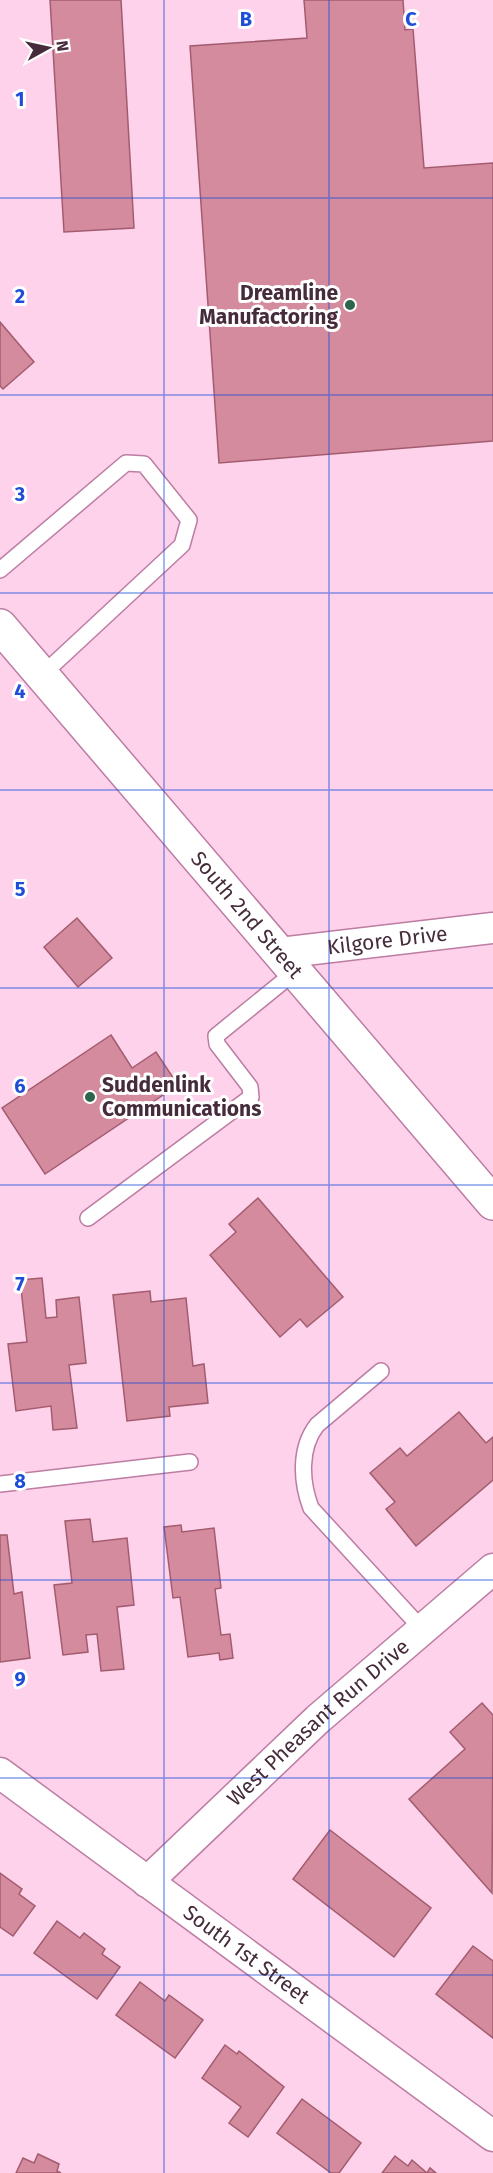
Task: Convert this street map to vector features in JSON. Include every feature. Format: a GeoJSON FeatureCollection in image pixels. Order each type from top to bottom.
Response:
{"type":"FeatureCollection","features":[{"type":"Feature","properties":{"kind":"main road","name":"South 2nd Street"},"geometry":{"type":"LineString","coordinates":[[0,626],[493,1203]]}},
{"type":"Feature","properties":{"kind":"street","name":"Kilgore Drive"},"geometry":{"type":"LineString","coordinates":[[288,962],[493,928]]}},
{"type":"Feature","properties":{"kind":"street","name":"West Pheasant Run Drive"},"geometry":{"type":"LineString","coordinates":[[147,1882],[318,1719],[493,1569]]}},
{"type":"Feature","properties":{"kind":"street","name":"South 1st Street"},"geometry":{"type":"LineString","coordinates":[[0,1773],[493,2136]]}},
{"type":"Feature","properties":{"kind":"lane"},"geometry":{"type":"LineString","coordinates":[[0,570],[126,463],[144,464],[189,520],[182,545],[42,675]]}},
{"type":"Feature","properties":{"kind":"lane"},"geometry":{"type":"LineString","coordinates":[[88,1218],[251,1096],[250,1087],[217,1044],[216,1036],[288,962]]}},
{"type":"Feature","properties":{"kind":"lane"},"geometry":{"type":"LineString","coordinates":[[381,1371],[317,1425],[309,1435],[303,1472],[305,1492],[311,1508],[422,1629]]}},
{"type":"Feature","properties":{"kind":"lane"},"geometry":{"type":"LineString","coordinates":[[0,1485],[190,1462]]}},
{"type":"Feature","properties":{"kind":"building"},"geometry":{"type":"Polygon","coordinates":[[[50,0],[121,0],[134,228],[64,232],[50,0]]]}},
{"type":"Feature","properties":{"kind":"building","name":"Dreamline Manufactoring"},"geometry":{"type":"Polygon","coordinates":[[[304,0],[403,0],[405,30],[413,29],[424,168],[493,163],[493,441],[219,463],[190,46],[307,38],[304,0]]]}},
{"type":"Feature","properties":{"kind":"building"},"geometry":{"type":"Polygon","coordinates":[[[0,322],[34,362],[3,389],[0,386],[0,322]]]}},
{"type":"Feature","properties":{"kind":"building"},"geometry":{"type":"Polygon","coordinates":[[[77,918],[112,958],[78,987],[44,947],[77,918]]]}},
{"type":"Feature","properties":{"kind":"building","name":"Suddenlink Communications"},"geometry":{"type":"Polygon","coordinates":[[[111,1035],[132,1068],[156,1052],[178,1085],[45,1174],[2,1108],[111,1035]]]}},
{"type":"Feature","properties":{"kind":"building"},"geometry":{"type":"Polygon","coordinates":[[[258,1198],[343,1297],[307,1327],[300,1319],[280,1337],[210,1255],[236,1232],[229,1224],[258,1198]]]}},
{"type":"Feature","properties":{"kind":"building"},"geometry":{"type":"Polygon","coordinates":[[[42,1278],[46,1318],[57,1317],[56,1300],[79,1297],[86,1363],[69,1365],[77,1428],[53,1430],[51,1406],[16,1411],[8,1344],[27,1342],[20,1280],[42,1278]]]}},
{"type":"Feature","properties":{"kind":"building"},"geometry":{"type":"Polygon","coordinates":[[[150,1291],[151,1302],[186,1298],[193,1366],[204,1364],[208,1403],[169,1407],[170,1416],[127,1421],[113,1295],[150,1291]]]}},
{"type":"Feature","properties":{"kind":"building"},"geometry":{"type":"Polygon","coordinates":[[[459,1412],[486,1443],[493,1437],[493,1480],[416,1546],[386,1509],[395,1502],[370,1473],[400,1448],[407,1456],[459,1412]]]}},
{"type":"Feature","properties":{"kind":"building"},"geometry":{"type":"Polygon","coordinates":[[[90,1519],[93,1542],[127,1538],[134,1605],[117,1607],[124,1669],[101,1671],[97,1634],[86,1635],[88,1652],[63,1655],[54,1585],[72,1583],[65,1521],[90,1519]]]}},
{"type":"Feature","properties":{"kind":"building"},"geometry":{"type":"Polygon","coordinates":[[[181,1525],[182,1532],[214,1528],[221,1588],[215,1589],[221,1635],[230,1634],[233,1658],[220,1660],[219,1653],[188,1657],[180,1597],[173,1598],[164,1527],[181,1525]]]}},
{"type":"Feature","properties":{"kind":"building"},"geometry":{"type":"Polygon","coordinates":[[[0,1535],[7,1535],[14,1594],[22,1592],[30,1658],[0,1662],[0,1535]]]}},
{"type":"Feature","properties":{"kind":"building"},"geometry":{"type":"Polygon","coordinates":[[[482,1703],[493,1715],[492,1893],[409,1799],[465,1749],[450,1732],[482,1703]]]}},
{"type":"Feature","properties":{"kind":"building"},"geometry":{"type":"Polygon","coordinates":[[[330,1830],[431,1908],[394,1957],[293,1879],[330,1830]]]}},
{"type":"Feature","properties":{"kind":"building"},"geometry":{"type":"Polygon","coordinates":[[[0,1873],[22,1889],[19,1894],[35,1906],[13,1936],[0,1927],[0,1873]]]}},
{"type":"Feature","properties":{"kind":"building"},"geometry":{"type":"Polygon","coordinates":[[[57,1921],[80,1938],[84,1933],[105,1949],[102,1954],[120,1967],[97,1999],[34,1953],[57,1921]]]}},
{"type":"Feature","properties":{"kind":"building"},"geometry":{"type":"Polygon","coordinates":[[[473,1946],[493,1961],[493,2038],[436,1994],[473,1946]]]}},
{"type":"Feature","properties":{"kind":"building"},"geometry":{"type":"Polygon","coordinates":[[[140,1982],[165,2001],[169,1995],[203,2020],[175,2058],[116,2015],[140,1982]]]}},
{"type":"Feature","properties":{"kind":"building"},"geometry":{"type":"Polygon","coordinates":[[[225,2045],[237,2054],[239,2051],[284,2087],[248,2137],[229,2123],[241,2107],[202,2078],[225,2045]]]}},
{"type":"Feature","properties":{"kind":"building"},"geometry":{"type":"Polygon","coordinates":[[[302,2099],[361,2143],[339,2173],[331,2173],[277,2133],[302,2099]]]}},
{"type":"Feature","properties":{"kind":"building"},"geometry":{"type":"Polygon","coordinates":[[[38,2154],[59,2164],[57,2171],[61,2173],[16,2173],[23,2158],[34,2163],[38,2154]]]}},
{"type":"Feature","properties":{"kind":"building"},"geometry":{"type":"Polygon","coordinates":[[[395,2156],[408,2166],[412,2160],[427,2173],[382,2173],[395,2156]]]}},
{"type":"Feature","properties":{"kind":"place","name":"Dreamline Manufactoring"},"geometry":{"type":"Point","coordinates":[350,305]}},
{"type":"Feature","properties":{"kind":"place","name":"Suddenlink Communications"},"geometry":{"type":"Point","coordinates":[90,1097]}}]}
